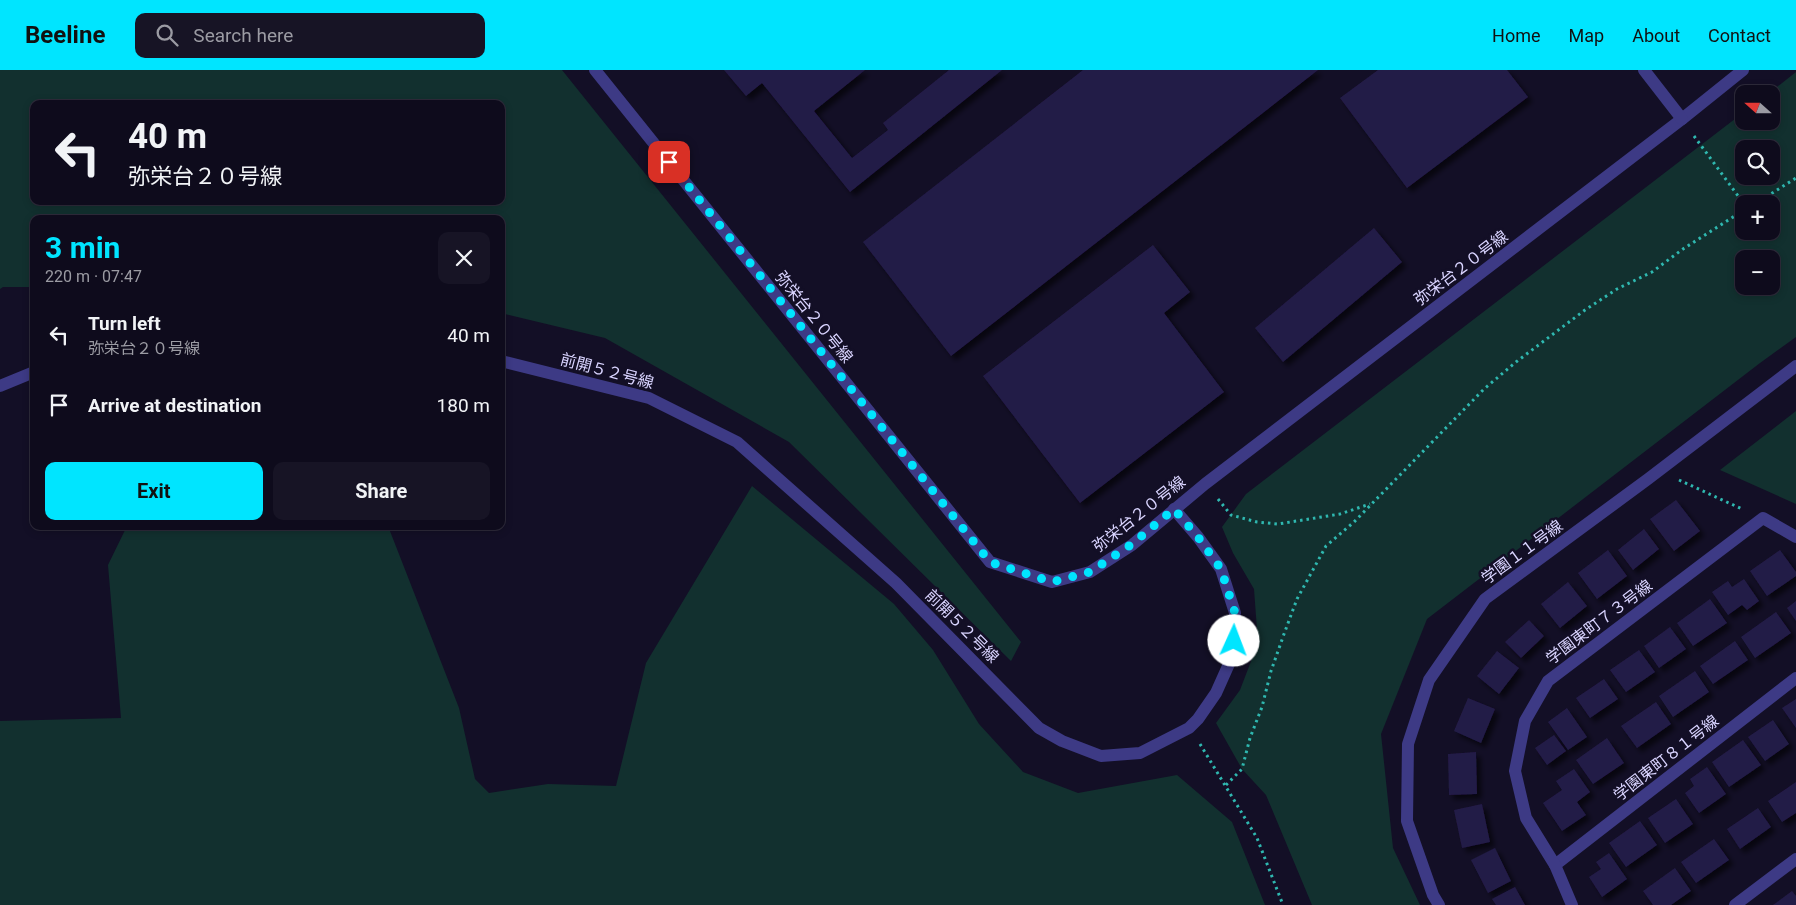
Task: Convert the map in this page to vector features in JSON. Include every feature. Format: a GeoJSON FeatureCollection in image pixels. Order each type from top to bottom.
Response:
{"type":"FeatureCollection","features":[{"type":"Feature","properties":{"kind":"street","name":"弥栄台２０号線"},"geometry":{"type":"LineString","coordinates":[[595,70],[990,562],[1052,582],[1090,572],[1132,544],[1205,484],[1682,119],[1743,70]]}},
{"type":"Feature","properties":{"kind":"street"},"geometry":{"type":"LineString","coordinates":[[1644,70],[1682,119]]}},
{"type":"Feature","properties":{"kind":"street","name":"前開５２号線"},"geometry":{"type":"LineString","coordinates":[[505,362],[649,398],[736,442],[896,583],[1039,728],[1062,742],[1102,756],[1140,753],[1189,728],[1198,719],[1216,693],[1233,655],[1235,613],[1221,569],[1198,537],[1174,509]]}},
{"type":"Feature","properties":{"kind":"street","name":"学園１１号線"},"geometry":{"type":"LineString","coordinates":[[1439,905],[1433,895],[1407,821],[1408,744],[1429,680],[1485,599],[1659,471],[1796,366]]}},
{"type":"Feature","properties":{"kind":"street"},"geometry":{"type":"LineString","coordinates":[[0,386],[30,374]]}},
{"type":"Feature","properties":{"kind":"street"},"geometry":{"type":"LineString","coordinates":[[1763,518],[1796,537]]}},
{"type":"Feature","properties":{"kind":"street","name":"学園東町７３号線"},"geometry":{"type":"LineString","coordinates":[[1572,905],[1555,865],[1526,818],[1515,771],[1525,721],[1548,681],[1763,518]]}},
{"type":"Feature","properties":{"kind":"street","name":"学園東町８１号線"},"geometry":{"type":"LineString","coordinates":[[1555,865],[1796,678]]}},
{"type":"Feature","properties":{"kind":"street"},"geometry":{"type":"LineString","coordinates":[[1735,905],[1796,859]]}},
{"type":"Feature","properties":{"kind":"path"},"geometry":{"type":"LineString","coordinates":[[1682,119],[1737,195]]}},
{"type":"Feature","properties":{"kind":"path"},"geometry":{"type":"LineString","coordinates":[[1769,195],[1796,178]]}},
{"type":"Feature","properties":{"kind":"path"},"geometry":{"type":"LineString","coordinates":[[1226,785],[1242,769],[1250,738],[1262,707],[1271,671],[1297,599],[1326,546],[1354,522],[1484,389],[1516,362],[1585,310],[1617,289],[1652,272],[1682,249],[1735,216]]}},
{"type":"Feature","properties":{"kind":"path"},"geometry":{"type":"LineString","coordinates":[[1659,471],[1763,518]]}},
{"type":"Feature","properties":{"kind":"path"},"geometry":{"type":"LineString","coordinates":[[1205,484],[1231,515],[1257,522],[1278,524],[1340,514],[1371,504]]}},
{"type":"Feature","properties":{"kind":"path"},"geometry":{"type":"LineString","coordinates":[[1189,728],[1226,785],[1257,838],[1282,905]]}},
{"type":"Feature","properties":{"kind":"green space"},"geometry":{"type":"Polygon","coordinates":[[[0,70],[562,70],[1021,642],[1011,661],[789,442],[605,338],[505,314],[505,215],[30,215],[30,287],[3,287],[0,289],[0,70]]]}},
{"type":"Feature","properties":{"kind":"green space"},"geometry":{"type":"Polygon","coordinates":[[[1796,72],[1796,337],[1427,619],[1381,734],[1393,848],[1420,905],[1312,905],[1266,795],[1242,769],[1216,723],[1240,690],[1258,643],[1254,589],[1233,553],[1222,527],[1246,494],[1735,119],[1735,130],[1780,130],[1779,85],[1796,72]]]}},
{"type":"Feature","properties":{"kind":"green space"},"geometry":{"type":"Polygon","coordinates":[[[1796,411],[1796,504],[1720,470],[1796,411]]]}},
{"type":"Feature","properties":{"kind":"green space"},"geometry":{"type":"Polygon","coordinates":[[[752,486],[894,604],[933,650],[979,724],[1023,772],[1078,793],[1177,775],[1232,822],[1265,905],[0,905],[0,721],[121,718],[108,565],[125,530],[390,530],[459,708],[475,779],[489,793],[548,784],[616,786],[646,663],[752,486]]]}},
{"type":"Feature","properties":{"kind":"building"},"geometry":{"type":"Polygon","coordinates":[[[724,70],[865,70],[814,111],[852,158],[888,130],[883,123],[949,70],[1002,70],[850,192],[762,83],[746,96],[724,70]]]}},
{"type":"Feature","properties":{"kind":"building"},"geometry":{"type":"Polygon","coordinates":[[[1083,70],[1318,70],[951,356],[863,242],[1083,70]]]}},
{"type":"Feature","properties":{"kind":"building"},"geometry":{"type":"Polygon","coordinates":[[[1378,70],[1507,70],[1528,97],[1407,188],[1340,98],[1378,70]]]}},
{"type":"Feature","properties":{"kind":"building"},"geometry":{"type":"Polygon","coordinates":[[[1374,228],[1402,262],[1283,362],[1255,328],[1374,228]]]}},
{"type":"Feature","properties":{"kind":"building"},"geometry":{"type":"Polygon","coordinates":[[[1153,245],[1190,292],[1164,313],[1224,392],[1080,503],[983,376],[1153,245]]]}},
{"type":"Feature","properties":{"kind":"building"},"geometry":{"type":"Polygon","coordinates":[[[1676,500],[1700,531],[1674,551],[1650,519],[1676,500]]]}},
{"type":"Feature","properties":{"kind":"building"},"geometry":{"type":"Polygon","coordinates":[[[1644,529],[1659,549],[1633,570],[1618,550],[1644,529]]]}},
{"type":"Feature","properties":{"kind":"building"},"geometry":{"type":"Polygon","coordinates":[[[1608,550],[1627,576],[1597,599],[1578,573],[1608,550]]]}},
{"type":"Feature","properties":{"kind":"building"},"geometry":{"type":"Polygon","coordinates":[[[1780,550],[1796,572],[1796,576],[1767,596],[1750,571],[1780,550]]]}},
{"type":"Feature","properties":{"kind":"building"},"geometry":{"type":"Polygon","coordinates":[[[1744,579],[1759,601],[1747,610],[1742,605],[1728,615],[1712,592],[1728,581],[1732,587],[1744,579]]]}},
{"type":"Feature","properties":{"kind":"building"},"geometry":{"type":"Polygon","coordinates":[[[1568,582],[1587,606],[1560,628],[1541,604],[1568,582]]]}},
{"type":"Feature","properties":{"kind":"building"},"geometry":{"type":"Polygon","coordinates":[[[1710,599],[1727,623],[1693,646],[1677,623],[1710,599]]]}},
{"type":"Feature","properties":{"kind":"building"},"geometry":{"type":"Polygon","coordinates":[[[1796,601],[1796,621],[1787,608],[1796,601]]]}},
{"type":"Feature","properties":{"kind":"building"},"geometry":{"type":"Polygon","coordinates":[[[1776,612],[1791,633],[1755,658],[1741,637],[1776,612]]]}},
{"type":"Feature","properties":{"kind":"building"},"geometry":{"type":"Polygon","coordinates":[[[1529,620],[1544,636],[1521,658],[1505,642],[1529,620]]]}},
{"type":"Feature","properties":{"kind":"building"},"geometry":{"type":"Polygon","coordinates":[[[1670,627],[1686,649],[1659,668],[1644,646],[1670,627]]]}},
{"type":"Feature","properties":{"kind":"building"},"geometry":{"type":"Polygon","coordinates":[[[1735,641],[1748,660],[1713,684],[1700,666],[1735,641]]]}},
{"type":"Feature","properties":{"kind":"building"},"geometry":{"type":"Polygon","coordinates":[[[1639,650],[1655,672],[1626,692],[1610,670],[1639,650]]]}},
{"type":"Feature","properties":{"kind":"building"},"geometry":{"type":"Polygon","coordinates":[[[1497,651],[1519,668],[1499,694],[1477,676],[1497,651]]]}},
{"type":"Feature","properties":{"kind":"building"},"geometry":{"type":"Polygon","coordinates":[[[1695,671],[1709,692],[1673,717],[1659,696],[1695,671]]]}},
{"type":"Feature","properties":{"kind":"building"},"geometry":{"type":"Polygon","coordinates":[[[1604,679],[1618,699],[1590,718],[1576,698],[1604,679]]]}},
{"type":"Feature","properties":{"kind":"building"},"geometry":{"type":"Polygon","coordinates":[[[1468,698],[1495,709],[1481,743],[1454,731],[1468,698]]]}},
{"type":"Feature","properties":{"kind":"building"},"geometry":{"type":"Polygon","coordinates":[[[1796,699],[1796,728],[1782,708],[1796,699]]]}},
{"type":"Feature","properties":{"kind":"building"},"geometry":{"type":"Polygon","coordinates":[[[1656,702],[1671,724],[1637,748],[1621,726],[1656,702]]]}},
{"type":"Feature","properties":{"kind":"building"},"geometry":{"type":"Polygon","coordinates":[[[1567,708],[1587,737],[1568,750],[1548,722],[1567,708]]]}},
{"type":"Feature","properties":{"kind":"building"},"geometry":{"type":"Polygon","coordinates":[[[1773,720],[1789,744],[1765,761],[1748,737],[1773,720]]]}},
{"type":"Feature","properties":{"kind":"building"},"geometry":{"type":"Polygon","coordinates":[[[1554,735],[1566,751],[1547,765],[1535,748],[1554,735]]]}},
{"type":"Feature","properties":{"kind":"building"},"geometry":{"type":"Polygon","coordinates":[[[1607,738],[1624,763],[1593,784],[1576,760],[1607,738]]]}},
{"type":"Feature","properties":{"kind":"building"},"geometry":{"type":"Polygon","coordinates":[[[1743,740],[1761,765],[1729,787],[1712,762],[1743,740]]]}},
{"type":"Feature","properties":{"kind":"building"},"geometry":{"type":"Polygon","coordinates":[[[1476,752],[1477,794],[1449,795],[1448,754],[1476,752]]]}},
{"type":"Feature","properties":{"kind":"building"},"geometry":{"type":"Polygon","coordinates":[[[1707,767],[1726,794],[1699,813],[1685,793],[1694,786],[1690,779],[1707,767]]]}},
{"type":"Feature","properties":{"kind":"building"},"geometry":{"type":"Polygon","coordinates":[[[1574,769],[1590,792],[1577,802],[1586,815],[1562,831],[1543,803],[1562,790],[1556,781],[1574,769]]]}},
{"type":"Feature","properties":{"kind":"building"},"geometry":{"type":"Polygon","coordinates":[[[1796,782],[1796,813],[1782,822],[1768,801],[1796,782]]]}},
{"type":"Feature","properties":{"kind":"building"},"geometry":{"type":"Polygon","coordinates":[[[1676,799],[1693,824],[1665,843],[1648,818],[1676,799]]]}},
{"type":"Feature","properties":{"kind":"building"},"geometry":{"type":"Polygon","coordinates":[[[1482,804],[1490,842],[1462,848],[1454,810],[1482,804]]]}},
{"type":"Feature","properties":{"kind":"building"},"geometry":{"type":"Polygon","coordinates":[[[1758,808],[1771,827],[1740,849],[1727,829],[1758,808]]]}},
{"type":"Feature","properties":{"kind":"building"},"geometry":{"type":"Polygon","coordinates":[[[1640,821],[1657,845],[1626,867],[1609,843],[1640,821]]]}},
{"type":"Feature","properties":{"kind":"building"},"geometry":{"type":"Polygon","coordinates":[[[1714,839],[1729,860],[1696,883],[1681,862],[1714,839]]]}},
{"type":"Feature","properties":{"kind":"building"},"geometry":{"type":"Polygon","coordinates":[[[1495,848],[1511,881],[1488,893],[1471,860],[1495,848]]]}},
{"type":"Feature","properties":{"kind":"building"},"geometry":{"type":"Polygon","coordinates":[[[1609,853],[1627,879],[1602,897],[1589,877],[1601,869],[1596,862],[1609,853]]]}},
{"type":"Feature","properties":{"kind":"building"},"geometry":{"type":"Polygon","coordinates":[[[1675,868],[1691,891],[1671,905],[1653,905],[1643,891],[1675,868]]]}},
{"type":"Feature","properties":{"kind":"building"},"geometry":{"type":"Polygon","coordinates":[[[1515,887],[1525,905],[1496,905],[1492,899],[1515,887]]]}},
{"type":"Feature","properties":{"kind":"building"},"geometry":{"type":"Polygon","coordinates":[[[1792,891],[1796,896],[1796,905],[1773,905],[1792,891]]]}},
{"type":"Feature","properties":{"kind":"route"},"geometry":{"type":"LineString","coordinates":[[669,162],[990,562],[1052,582],[1090,572],[1132,544],[1174,509],[1198,537],[1221,569],[1235,613],[1234,641]]}}]}
